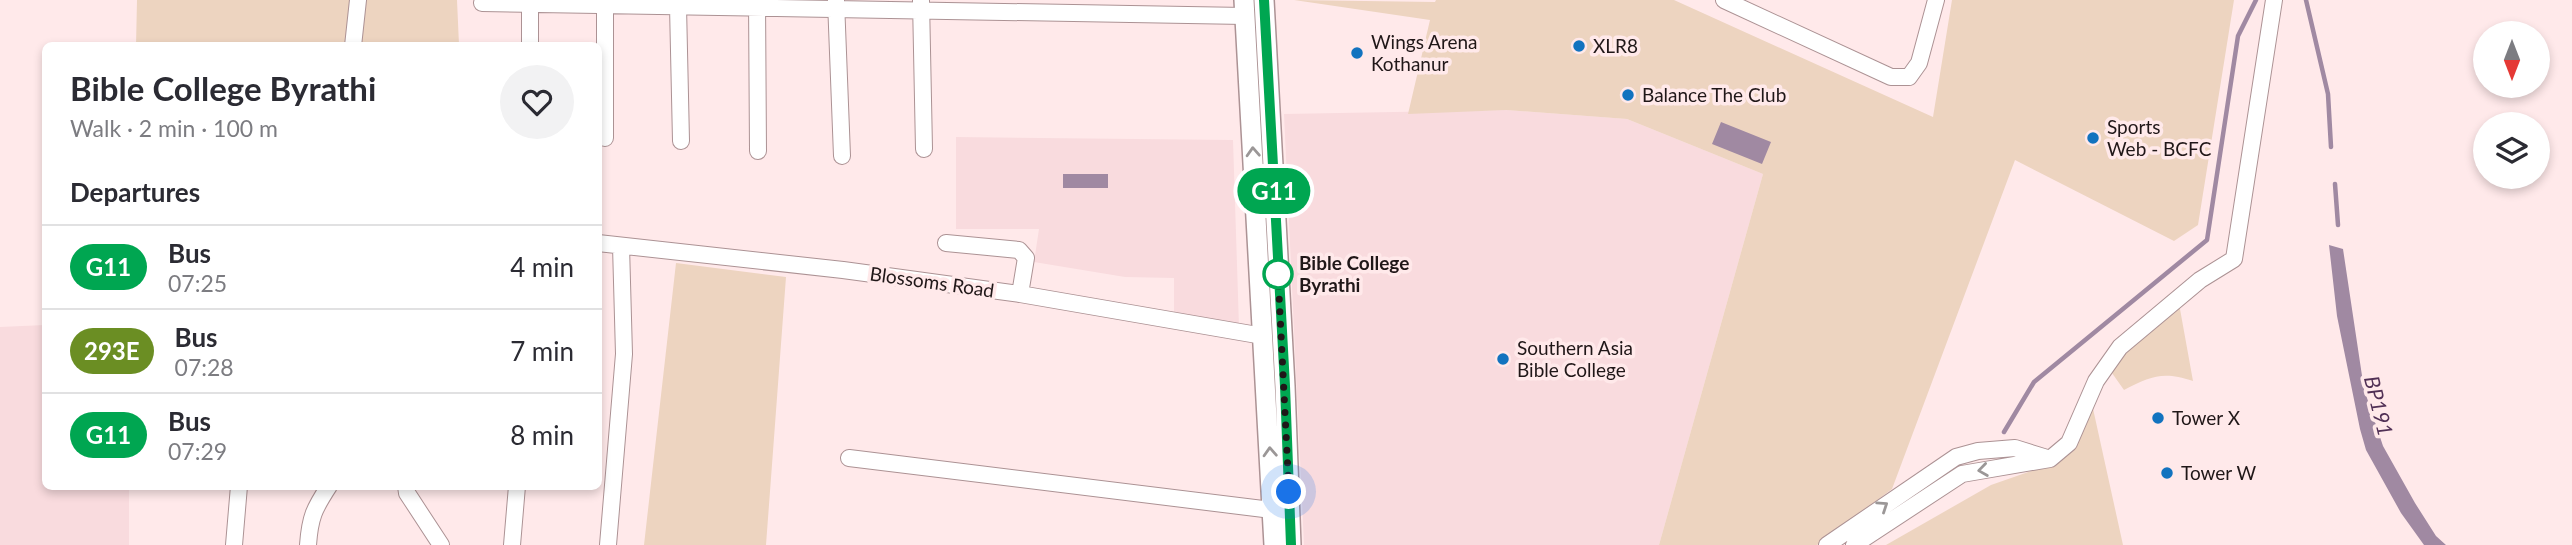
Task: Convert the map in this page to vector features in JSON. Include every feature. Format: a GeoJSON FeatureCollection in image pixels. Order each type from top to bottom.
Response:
{"type":"FeatureCollection","features":[{"type":"Feature","properties":{"kind":"main road"},"geometry":{"type":"LineString","coordinates":[[1264,0],[1276,386],[1291,545]]}},
{"type":"Feature","properties":{"kind":"main road"},"geometry":{"type":"LineString","coordinates":[[1244,8],[1263,336],[1276,386],[1272,510],[1274,545]]}},
{"type":"Feature","properties":{"kind":"street"},"geometry":{"type":"LineString","coordinates":[[353,42],[358,0]]}},
{"type":"Feature","properties":{"kind":"street"},"geometry":{"type":"LineString","coordinates":[[1724,0],[1891,77],[1909,77],[1919,63],[1936,0]]}},
{"type":"Feature","properties":{"kind":"street"},"geometry":{"type":"LineString","coordinates":[[1854,545],[1962,474],[2050,459],[2069,443],[2096,381],[2119,347],[2200,280],[2234,259],[2274,0]]}},
{"type":"Feature","properties":{"kind":"street"},"geometry":{"type":"LineString","coordinates":[[482,3],[1244,8]]}},
{"type":"Feature","properties":{"kind":"street"},"geometry":{"type":"LineString","coordinates":[[530,4],[530,42]]}},
{"type":"Feature","properties":{"kind":"street"},"geometry":{"type":"LineString","coordinates":[[757,4],[758,151]]}},
{"type":"Feature","properties":{"kind":"street"},"geometry":{"type":"LineString","coordinates":[[836,4],[842,156]]}},
{"type":"Feature","properties":{"kind":"street"},"geometry":{"type":"LineString","coordinates":[[605,5],[605,138]]}},
{"type":"Feature","properties":{"kind":"street"},"geometry":{"type":"LineString","coordinates":[[921,5],[924,149]]}},
{"type":"Feature","properties":{"kind":"street"},"geometry":{"type":"LineString","coordinates":[[678,6],[681,141]]}},
{"type":"Feature","properties":{"kind":"street"},"geometry":{"type":"LineString","coordinates":[[946,243],[1019,250],[1026,258],[1020,294]]}},
{"type":"Feature","properties":{"kind":"street","name":"Blossoms Road"},"geometry":{"type":"LineString","coordinates":[[602,244],[843,270],[1020,294],[1263,336]]}},
{"type":"Feature","properties":{"kind":"street"},"geometry":{"type":"LineString","coordinates":[[608,545],[624,354],[621,246]]}},
{"type":"Feature","properties":{"kind":"street"},"geometry":{"type":"LineString","coordinates":[[1827,545],[1956,457],[1978,451],[2015,448],[2050,459]]}},
{"type":"Feature","properties":{"kind":"street"},"geometry":{"type":"LineString","coordinates":[[849,458],[1272,510]]}},
{"type":"Feature","properties":{"kind":"street"},"geometry":{"type":"LineString","coordinates":[[234,545],[239,490]]}},
{"type":"Feature","properties":{"kind":"street"},"geometry":{"type":"LineString","coordinates":[[308,545],[312,514],[327,490]]}},
{"type":"Feature","properties":{"kind":"street"},"geometry":{"type":"LineString","coordinates":[[407,490],[441,545]]}},
{"type":"Feature","properties":{"kind":"street"},"geometry":{"type":"LineString","coordinates":[[512,545],[517,490]]}},
{"type":"Feature","properties":{"kind":"shaded area"},"geometry":{"type":"Polygon","coordinates":[[[137,0],[457,0],[459,42],[136,42],[137,0]]]}},
{"type":"Feature","properties":{"kind":"shaded area"},"geometry":{"type":"Polygon","coordinates":[[[1294,0],[1674,0],[1933,117],[1952,0],[2234,0],[2198,225],[2174,241],[2015,160],[1892,489],[1817,545],[1659,545],[1763,174],[1627,119],[1506,110],[1408,114],[1430,20],[1294,0]]]}},
{"type":"Feature","properties":{"kind":"shaded area","name":"Southern Asia Bible College"},"geometry":{"type":"Polygon","coordinates":[[[1506,110],[1627,119],[1763,174],[1659,545],[1304,545],[1284,114],[1506,110]]]}},
{"type":"Feature","properties":{"kind":"shaded area"},"geometry":{"type":"Polygon","coordinates":[[[1721,122],[1771,142],[1762,164],[1712,144],[1721,122]]]}},
{"type":"Feature","properties":{"kind":"shaded area"},"geometry":{"type":"Polygon","coordinates":[[[956,137],[1233,140],[1239,327],[1174,316],[1174,278],[1125,277],[1034,262],[1039,229],[956,229],[956,137]]]}},
{"type":"Feature","properties":{"kind":"shaded area"},"geometry":{"type":"Polygon","coordinates":[[[1063,174],[1108,174],[1108,188],[1063,188],[1063,174]]]}},
{"type":"Feature","properties":{"kind":"shaded area"},"geometry":{"type":"Polygon","coordinates":[[[2329,245],[2343,249],[2364,389],[2383,446],[2436,536],[2446,545],[2424,545],[2401,513],[2366,450],[2337,316],[2329,245]]]}},
{"type":"Feature","properties":{"kind":"shaded area"},"geometry":{"type":"Polygon","coordinates":[[[676,263],[786,277],[766,545],[644,545],[676,263]]]}},
{"type":"Feature","properties":{"kind":"shaded area"},"geometry":{"type":"Polygon","coordinates":[[[2178,298],[2193,381],[2173,376],[2157,376],[2124,390],[2107,366],[2178,298]]]}},
{"type":"Feature","properties":{"kind":"shaded area"},"geometry":{"type":"Polygon","coordinates":[[[42,325],[42,490],[129,490],[129,545],[0,545],[0,327],[42,325]]]}},
{"type":"Feature","properties":{"kind":"shaded area"},"geometry":{"type":"Polygon","coordinates":[[[2090,395],[2123,545],[1886,545],[1991,485],[2057,462],[2090,395]]]}},
{"type":"Feature","properties":{"kind":"waterway"},"geometry":{"type":"LineString","coordinates":[[2004,432],[2034,382],[2207,240],[2238,36],[2256,0]]}},
{"type":"Feature","properties":{"kind":"waterway","name":"BP191"},"geometry":{"type":"LineString","coordinates":[[2306,0],[2328,94],[2331,147]]}},
{"type":"Feature","properties":{"kind":"waterway"},"geometry":{"type":"LineString","coordinates":[[2335,184],[2338,225]]}},
{"type":"Feature","properties":{"kind":"bus line","name":"G11"},"geometry":{"type":"LineString","coordinates":[[1264,0],[1291,545]]}},
{"type":"Feature","properties":{"kind":"place","name":"XLR8"},"geometry":{"type":"Point","coordinates":[1579,46]}},
{"type":"Feature","properties":{"kind":"place","name":"Wings Arena Kothanur"},"geometry":{"type":"Point","coordinates":[1357,53]}},
{"type":"Feature","properties":{"kind":"place","name":"Balance The Club"},"geometry":{"type":"Point","coordinates":[1628,95]}},
{"type":"Feature","properties":{"kind":"place","name":"Sports Web - BCFC"},"geometry":{"type":"Point","coordinates":[2093,138]}},
{"type":"Feature","properties":{"kind":"place","name":"Bible College Byrathi"},"geometry":{"type":"Point","coordinates":[1278,274]}},
{"type":"Feature","properties":{"kind":"place","name":"Southern Asia Bible College"},"geometry":{"type":"Point","coordinates":[1503,359]}},
{"type":"Feature","properties":{"kind":"place","name":"Tower X"},"geometry":{"type":"Point","coordinates":[2158,418]}},
{"type":"Feature","properties":{"kind":"place","name":"Tower W"},"geometry":{"type":"Point","coordinates":[2167,473]}},
{"type":"Feature","properties":{"kind":"route"},"geometry":{"type":"LineString","coordinates":[[1278,274],[1289,492]]}}]}
